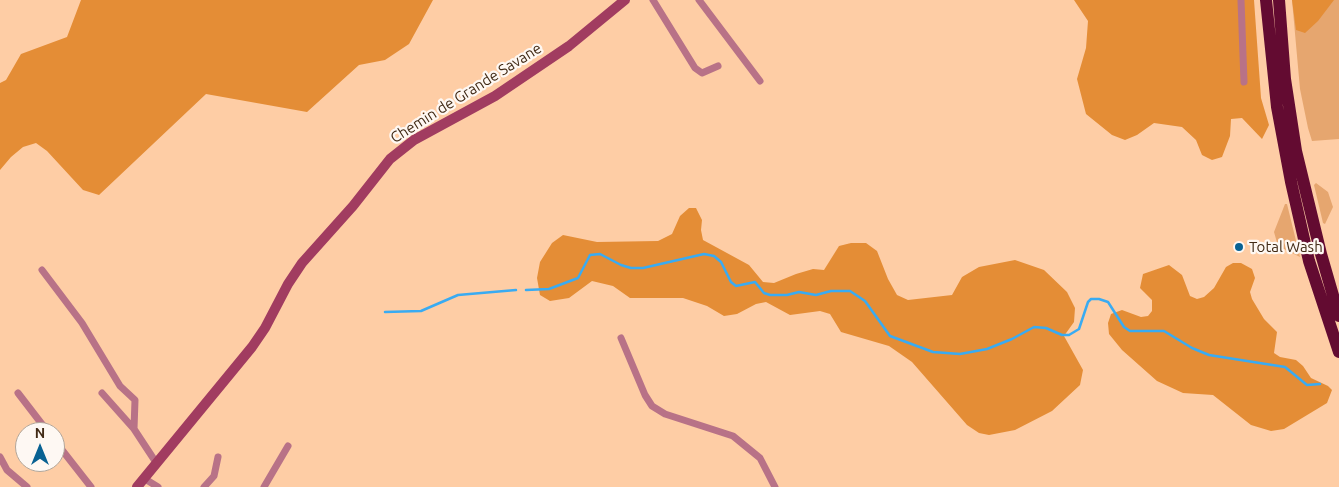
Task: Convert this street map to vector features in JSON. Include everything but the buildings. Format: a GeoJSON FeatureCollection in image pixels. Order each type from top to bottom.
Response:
{"type":"FeatureCollection","features":[{"type":"Feature","properties":{"kind":"highway"},"geometry":{"type":"LineString","coordinates":[[1266,0],[1276,107],[1291,182],[1309,261],[1339,352]]}},
{"type":"Feature","properties":{"kind":"highway"},"geometry":{"type":"LineString","coordinates":[[1279,0],[1285,79],[1296,151],[1318,245],[1339,316]]}},
{"type":"Feature","properties":{"kind":"street","name":"Chemin de Grande Savane"},"geometry":{"type":"LineString","coordinates":[[141,483],[252,347],[302,263],[347,213],[390,159],[414,140],[495,96],[570,46],[613,4],[625,0]]}},
{"type":"Feature","properties":{"kind":"street"},"geometry":{"type":"LineString","coordinates":[[653,0],[695,68],[702,73],[718,66]]}},
{"type":"Feature","properties":{"kind":"street"},"geometry":{"type":"LineString","coordinates":[[699,0],[760,82]]}},
{"type":"Feature","properties":{"kind":"street"},"geometry":{"type":"LineString","coordinates":[[1241,0],[1244,82]]}},
{"type":"Feature","properties":{"kind":"street"},"geometry":{"type":"LineString","coordinates":[[42,270],[82,323],[120,386],[135,400],[134,429]]}},
{"type":"Feature","properties":{"kind":"street"},"geometry":{"type":"LineString","coordinates":[[621,338],[645,395],[652,406],[666,414],[733,436],[760,458],[775,487]]}},
{"type":"Feature","properties":{"kind":"street"},"geometry":{"type":"LineString","coordinates":[[18,393],[40,422]]}},
{"type":"Feature","properties":{"kind":"street"},"geometry":{"type":"LineString","coordinates":[[102,393],[134,429],[157,464]]}},
{"type":"Feature","properties":{"kind":"street"},"geometry":{"type":"LineString","coordinates":[[264,487],[288,446]]}},
{"type":"Feature","properties":{"kind":"street"},"geometry":{"type":"LineString","coordinates":[[65,454],[91,487]]}},
{"type":"Feature","properties":{"kind":"street"},"geometry":{"type":"LineString","coordinates":[[0,457],[6,470],[27,487]]}},
{"type":"Feature","properties":{"kind":"street"},"geometry":{"type":"LineString","coordinates":[[204,487],[214,476],[218,457]]}},
{"type":"Feature","properties":{"kind":"street"},"geometry":{"type":"LineString","coordinates":[[141,483],[158,487]]}},
{"type":"Feature","properties":{"kind":"shaded area"},"geometry":{"type":"Polygon","coordinates":[[[81,0],[433,0],[409,44],[385,60],[359,65],[307,112],[206,94],[99,195],[83,190],[47,151],[36,143],[23,147],[0,170],[0,83],[6,80],[21,54],[67,37],[81,0]]]}},
{"type":"Feature","properties":{"kind":"shaded area"},"geometry":{"type":"Polygon","coordinates":[[[1074,0],[1254,0],[1261,98],[1269,125],[1262,139],[1242,118],[1231,119],[1230,136],[1222,157],[1212,160],[1202,155],[1196,140],[1182,127],[1154,123],[1137,135],[1125,140],[1112,135],[1086,114],[1077,79],[1086,48],[1088,21],[1074,0]]]}},
{"type":"Feature","properties":{"kind":"shaded area"},"geometry":{"type":"Polygon","coordinates":[[[1292,0],[1339,0],[1339,139],[1312,141],[1300,89],[1292,0]]]}},
{"type":"Feature","properties":{"kind":"shaded area"},"geometry":{"type":"Polygon","coordinates":[[[1292,0],[1334,0],[1318,21],[1305,33],[1296,30],[1292,0]]]}},
{"type":"Feature","properties":{"kind":"shaded area"},"geometry":{"type":"Polygon","coordinates":[[[1316,183],[1328,192],[1333,207],[1325,224],[1323,223],[1314,185],[1316,183]]]}},
{"type":"Feature","properties":{"kind":"shaded area"},"geometry":{"type":"Polygon","coordinates":[[[1285,204],[1287,204],[1300,257],[1278,246],[1274,232],[1285,204]]]}},
{"type":"Feature","properties":{"kind":"shaded area"},"geometry":{"type":"Polygon","coordinates":[[[689,208],[696,208],[702,220],[703,240],[749,265],[763,282],[774,283],[813,269],[824,270],[839,246],[851,243],[866,243],[877,251],[888,279],[897,295],[908,300],[952,295],[962,277],[979,267],[1015,260],[1044,270],[1067,292],[1075,308],[1074,322],[1064,336],[1083,370],[1080,385],[1052,411],[1015,430],[989,435],[979,433],[967,425],[912,362],[889,346],[841,332],[830,314],[820,311],[790,315],[766,302],[756,304],[737,314],[724,316],[707,306],[683,298],[630,298],[613,286],[592,281],[569,298],[550,301],[540,295],[537,278],[540,262],[552,243],[563,235],[597,242],[658,241],[672,234],[680,216],[689,208]]]}},
{"type":"Feature","properties":{"kind":"shaded area"},"geometry":{"type":"Polygon","coordinates":[[[1233,263],[1241,263],[1252,269],[1255,278],[1250,292],[1252,299],[1264,319],[1277,332],[1274,353],[1280,357],[1296,360],[1303,366],[1311,378],[1332,390],[1327,403],[1284,429],[1271,431],[1251,425],[1213,395],[1183,393],[1157,381],[1122,350],[1109,334],[1108,323],[1111,314],[1122,310],[1141,317],[1148,316],[1152,311],[1152,300],[1140,288],[1143,274],[1169,265],[1182,275],[1190,296],[1197,299],[1204,297],[1214,288],[1226,267],[1233,263]]]}},
{"type":"Feature","properties":{"kind":"waterway"},"geometry":{"type":"LineString","coordinates":[[526,290],[549,289],[578,278],[590,255],[600,254],[621,265],[631,268],[643,268],[704,254],[714,256],[721,262],[731,282],[736,286],[755,282],[764,293],[770,295],[787,295],[799,292],[816,295],[831,291],[850,291],[865,301],[890,336],[933,352],[960,354],[987,349],[1012,339],[1034,327],[1046,328],[1062,335],[1069,335],[1079,329],[1088,302],[1091,299],[1099,299],[1108,302],[1124,327],[1130,331],[1164,331],[1192,348],[1209,355],[1285,367],[1307,385],[1320,384]]}},
{"type":"Feature","properties":{"kind":"waterway"},"geometry":{"type":"LineString","coordinates":[[385,312],[421,311],[458,295],[516,290]]}},
{"type":"Feature","properties":{"kind":"place","name":"Total Wash"},"geometry":{"type":"Point","coordinates":[1239,247]}}]}
